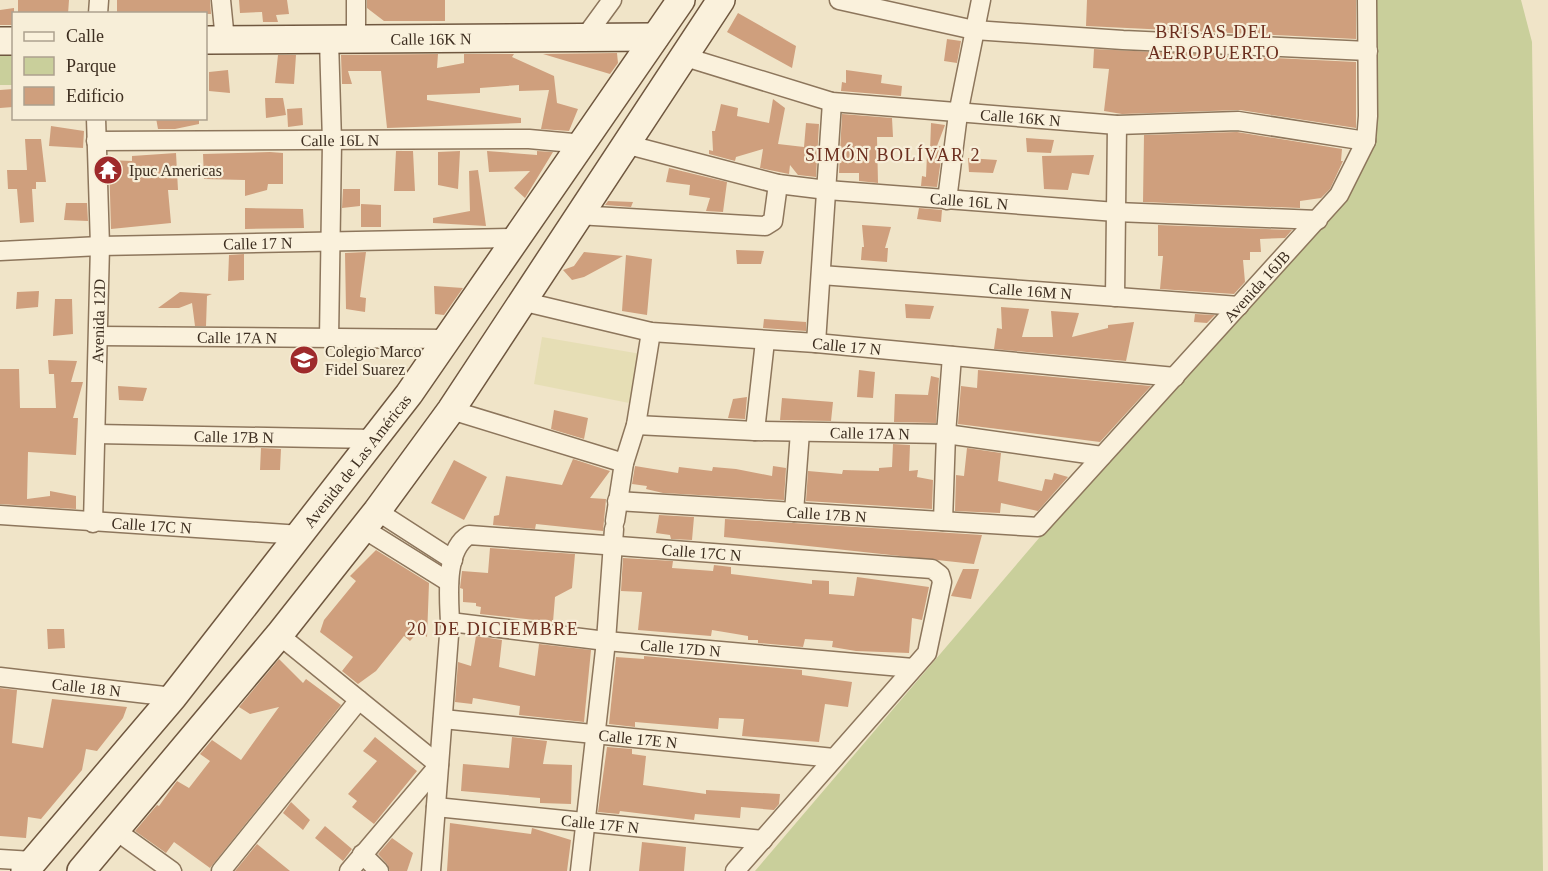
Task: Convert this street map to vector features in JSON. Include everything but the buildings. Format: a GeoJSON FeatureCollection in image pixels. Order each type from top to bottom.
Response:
{"type":"FeatureCollection","features":[{"type":"Feature","properties":{"kind":"main road","name":"Avenida de Las Américas"},"geometry":{"type":"LineString","coordinates":[[29,866],[173,697],[410,394],[515,238],[584,144],[681,0]]}},
{"type":"Feature","properties":{"kind":"main road"},"geometry":{"type":"LineString","coordinates":[[81,871],[279,635],[370,520],[451,410],[577,215],[721,0]]}},
{"type":"Feature","properties":{"kind":"main road","name":"Calle 16K N"},"geometry":{"type":"LineString","coordinates":[[215,40],[655,37]]}},
{"type":"Feature","properties":{"kind":"main road"},"geometry":{"type":"LineString","coordinates":[[448,339],[452,349],[461,357],[472,359],[483,356],[491,349]]}},
{"type":"Feature","properties":{"kind":"main road"},"geometry":{"type":"LineString","coordinates":[[410,394],[429,392],[446,402],[451,410]]}},
{"type":"Feature","properties":{"kind":"street"},"geometry":{"type":"LineString","coordinates":[[215,40],[221,0]]}},
{"type":"Feature","properties":{"kind":"street"},"geometry":{"type":"LineString","coordinates":[[356,0],[356,39]]}},
{"type":"Feature","properties":{"kind":"street"},"geometry":{"type":"LineString","coordinates":[[585,38],[612,0]]}},
{"type":"Feature","properties":{"kind":"street"},"geometry":{"type":"LineString","coordinates":[[839,0],[974,30],[1123,40],[1368,51]]}},
{"type":"Feature","properties":{"kind":"street"},"geometry":{"type":"LineString","coordinates":[[947,200],[958,114],[981,0]]}},
{"type":"Feature","properties":{"kind":"street","name":"Avenida 16JB"},"geometry":{"type":"LineString","coordinates":[[1038,527],[1339,195],[1366,141],[1368,116],[1367,0]]}},
{"type":"Feature","properties":{"kind":"street"},"geometry":{"type":"LineString","coordinates":[[329,40],[332,142],[329,339]]}},
{"type":"Feature","properties":{"kind":"street","name":"Calle 16K N"},"geometry":{"type":"LineString","coordinates":[[682,56],[832,102],[958,114],[1117,125],[1238,121],[1366,141]]}},
{"type":"Feature","properties":{"kind":"street"},"geometry":{"type":"LineString","coordinates":[[816,343],[832,102]]}},
{"type":"Feature","properties":{"kind":"street","name":"Avenida 12D"},"geometry":{"type":"LineString","coordinates":[[93,523],[100,246],[96,120]]}},
{"type":"Feature","properties":{"kind":"street"},"geometry":{"type":"LineString","coordinates":[[1115,297],[1117,125]]}},
{"type":"Feature","properties":{"kind":"street","name":"Calle 16L N"},"geometry":{"type":"LineString","coordinates":[[96,141],[332,142],[530,139],[584,144]]}},
{"type":"Feature","properties":{"kind":"street","name":"Calle 16L N"},"geometry":{"type":"LineString","coordinates":[[625,144],[778,184],[827,190],[1116,212],[1318,220]]}},
{"type":"Feature","properties":{"kind":"street"},"geometry":{"type":"LineString","coordinates":[[577,215],[765,226],[773,221],[778,184]]}},
{"type":"Feature","properties":{"kind":"street","name":"Calle 17 N"},"geometry":{"type":"LineString","coordinates":[[0,251],[100,246],[515,238]]}},
{"type":"Feature","properties":{"kind":"street","name":"Calle 16M N"},"geometry":{"type":"LineString","coordinates":[[821,275],[1239,306]]}},
{"type":"Feature","properties":{"kind":"street","name":"Calle 17 N"},"geometry":{"type":"LineString","coordinates":[[521,301],[651,332],[816,343],[1175,377]]}},
{"type":"Feature","properties":{"kind":"street"},"geometry":{"type":"LineString","coordinates":[[580,871],[606,641],[616,501],[624,463],[636,425],[651,332]]}},
{"type":"Feature","properties":{"kind":"street","name":"Calle 17A N"},"geometry":{"type":"LineString","coordinates":[[99,336],[448,339]]}},
{"type":"Feature","properties":{"kind":"street"},"geometry":{"type":"LineString","coordinates":[[755,431],[765,341]]}},
{"type":"Feature","properties":{"kind":"street"},"geometry":{"type":"LineString","coordinates":[[943,521],[952,356]]}},
{"type":"Feature","properties":{"kind":"street"},"geometry":{"type":"LineString","coordinates":[[451,410],[624,463]]}},
{"type":"Feature","properties":{"kind":"street","name":"Calle 17A N"},"geometry":{"type":"LineString","coordinates":[[636,425],[755,431],[946,434],[1102,456]]}},
{"type":"Feature","properties":{"kind":"street"},"geometry":{"type":"LineString","coordinates":[[794,512],[800,432]]}},
{"type":"Feature","properties":{"kind":"street","name":"Calle 17B N"},"geometry":{"type":"LineString","coordinates":[[96,434],[373,439]]}},
{"type":"Feature","properties":{"kind":"street","name":"Calle 17B N"},"geometry":{"type":"LineString","coordinates":[[616,501],[1038,527]]}},
{"type":"Feature","properties":{"kind":"street","name":"Calle 17C N"},"geometry":{"type":"LineString","coordinates":[[0,515],[93,523],[301,535]]}},
{"type":"Feature","properties":{"kind":"street"},"geometry":{"type":"LineString","coordinates":[[370,520],[453,560],[449,582],[450,622],[431,871]]}},
{"type":"Feature","properties":{"kind":"street"},"geometry":{"type":"LineString","coordinates":[[370,520],[449,582]]}},
{"type":"Feature","properties":{"kind":"street","name":"Calle 17C N"},"geometry":{"type":"LineString","coordinates":[[453,560],[464,538],[469,535],[614,531],[932,569],[940,575],[942,582],[931,645],[914,668]]}},
{"type":"Feature","properties":{"kind":"street","name":"Calle 17D N"},"geometry":{"type":"LineString","coordinates":[[450,622],[606,641],[914,668]]}},
{"type":"Feature","properties":{"kind":"street"},"geometry":{"type":"LineString","coordinates":[[279,635],[439,765]]}},
{"type":"Feature","properties":{"kind":"street"},"geometry":{"type":"LineString","coordinates":[[735,871],[914,668]]}},
{"type":"Feature","properties":{"kind":"street","name":"Calle 18 N"},"geometry":{"type":"LineString","coordinates":[[0,677],[173,697]]}},
{"type":"Feature","properties":{"kind":"street"},"geometry":{"type":"LineString","coordinates":[[221,871],[359,700]]}},
{"type":"Feature","properties":{"kind":"street","name":"Calle 17E N"},"geometry":{"type":"LineString","coordinates":[[443,719],[834,758]]}},
{"type":"Feature","properties":{"kind":"street"},"geometry":{"type":"LineString","coordinates":[[349,871],[439,765]]}},
{"type":"Feature","properties":{"kind":"street","name":"Calle 17F N"},"geometry":{"type":"LineString","coordinates":[[436,807],[763,840]]}},
{"type":"Feature","properties":{"kind":"street"},"geometry":{"type":"LineString","coordinates":[[115,830],[172,871]]}},
{"type":"Feature","properties":{"kind":"street"},"geometry":{"type":"LineString","coordinates":[[362,854],[379,871]]}},
{"type":"Feature","properties":{"kind":"street"},"geometry":{"type":"LineString","coordinates":[[0,859],[29,866]]}},
{"type":"Feature","properties":{"kind":"shaded area"},"geometry":{"type":"Polygon","coordinates":[[[542,337],[641,354],[629,403],[534,384],[542,337]]]}},
{"type":"Feature","properties":{"kind":"green space"},"geometry":{"type":"Polygon","coordinates":[[[1370,0],[1521,0],[1532,42],[1543,871],[755,871],[1063,510],[1265,285],[1369,141],[1370,0]]]}},
{"type":"Feature","properties":{"kind":"green space"},"geometry":{"type":"Polygon","coordinates":[[[0,52],[12,52],[12,85],[0,85],[0,52]]]}},
{"type":"Feature","properties":{"kind":"place","name":"Ipuc Americas"},"geometry":{"type":"Point","coordinates":[108,170]}},
{"type":"Feature","properties":{"kind":"place","name":"Colegio Marco Fidel Suarez"},"geometry":{"type":"Point","coordinates":[304,360]}},
{"type":"Feature","properties":{"kind":"district","name":"BRISAS DEL AEROPUERTO"},"geometry":{"type":"Point","coordinates":[1214,42]}},
{"type":"Feature","properties":{"kind":"district","name":"SIMÓN BOLÍVAR 2"},"geometry":{"type":"Point","coordinates":[893,155]}},
{"type":"Feature","properties":{"kind":"district","name":"20 DE DICIEMBRE"},"geometry":{"type":"Point","coordinates":[493,629]}}]}
